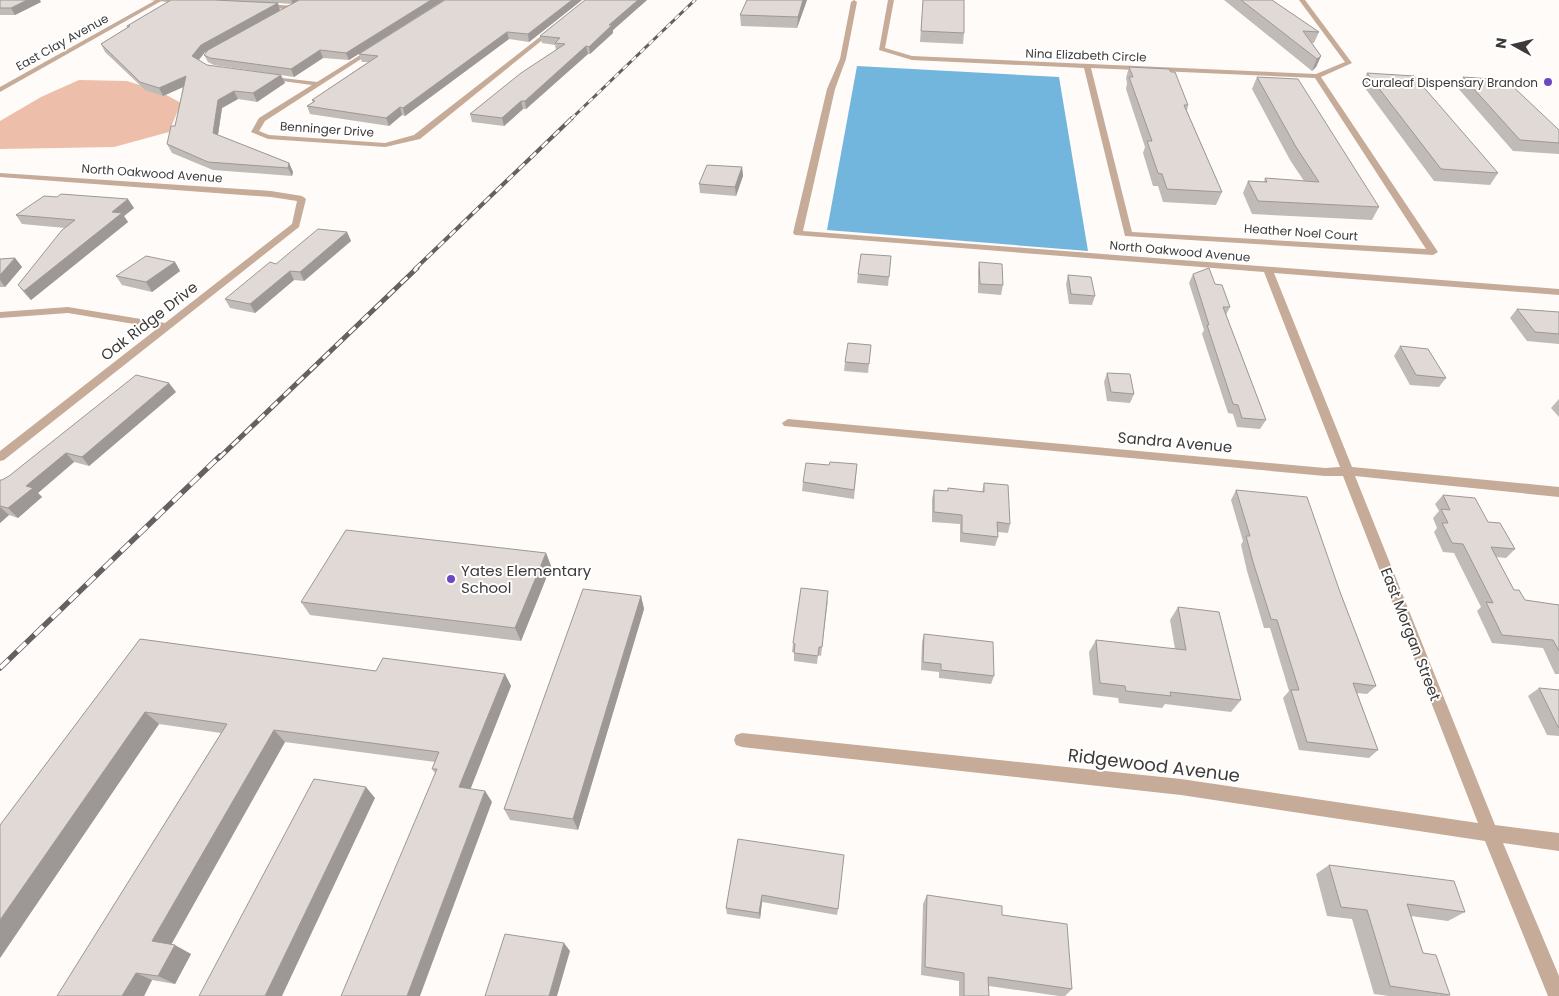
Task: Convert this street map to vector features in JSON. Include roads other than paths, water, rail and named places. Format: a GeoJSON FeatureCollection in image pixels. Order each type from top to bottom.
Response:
{"type":"FeatureCollection","features":[{"type":"Feature","properties":{"kind":"street"},"geometry":{"type":"LineString","coordinates":[[153,0],[189,2]]}},
{"type":"Feature","properties":{"kind":"street","name":"East Clay Avenue"},"geometry":{"type":"LineString","coordinates":[[0,90],[160,0]]}},
{"type":"Feature","properties":{"kind":"street","name":"Nina Elizabeth Circle"},"geometry":{"type":"LineString","coordinates":[[891,0],[881,49],[912,58],[1317,76],[1349,63],[1302,0]]}},
{"type":"Feature","properties":{"kind":"street","name":"North Oakwood Avenue"},"geometry":{"type":"LineString","coordinates":[[854,2],[843,59],[830,89],[798,233],[1559,292]]}},
{"type":"Feature","properties":{"kind":"street"},"geometry":{"type":"LineString","coordinates":[[258,6],[300,6],[281,16]]}},
{"type":"Feature","properties":{"kind":"street","name":"Benninger Drive"},"geometry":{"type":"LineString","coordinates":[[377,47],[262,120],[255,132],[268,137],[385,145],[417,137],[557,25]]}},
{"type":"Feature","properties":{"kind":"street","name":"Heather Noel Court"},"geometry":{"type":"LineString","coordinates":[[1087,66],[1128,234],[1433,252],[1317,76]]}},
{"type":"Feature","properties":{"kind":"street"},"geometry":{"type":"LineString","coordinates":[[260,76],[319,84]]}},
{"type":"Feature","properties":{"kind":"street","name":"North Oakwood Avenue"},"geometry":{"type":"LineString","coordinates":[[0,175],[270,194],[302,199]]}},
{"type":"Feature","properties":{"kind":"street","name":"Oak Ridge Drive"},"geometry":{"type":"LineString","coordinates":[[0,456],[296,225],[302,199]]}},
{"type":"Feature","properties":{"kind":"street","name":"East Morgan Street"},"geometry":{"type":"LineString","coordinates":[[1268,270],[1490,833],[1558,996]]}},
{"type":"Feature","properties":{"kind":"street"},"geometry":{"type":"LineString","coordinates":[[0,315],[68,310],[166,326]]}},
{"type":"Feature","properties":{"kind":"street","name":"Sandra Avenue"},"geometry":{"type":"LineString","coordinates":[[788,424],[1325,472],[1348,471],[1559,492]]}},
{"type":"Feature","properties":{"kind":"street","name":"Ridgewood Avenue"},"geometry":{"type":"LineString","coordinates":[[742,740],[1181,786],[1559,842]]}},
{"type":"Feature","properties":{"kind":"water"},"geometry":{"type":"Polygon","coordinates":[[[857,66],[1059,77],[1088,251],[827,230],[857,66]]]}},
{"type":"Feature","properties":{"kind":"railway"},"geometry":{"type":"LineString","coordinates":[[571,119],[695,0]]}},
{"type":"Feature","properties":{"kind":"railway"},"geometry":{"type":"LineString","coordinates":[[415,269],[572,118]]}},
{"type":"Feature","properties":{"kind":"railway"},"geometry":{"type":"LineString","coordinates":[[219,458],[417,268]]}},
{"type":"Feature","properties":{"kind":"railway"},"geometry":{"type":"LineString","coordinates":[[0,668],[220,456]]}},
{"type":"Feature","properties":{"kind":"place","name":"Curaleaf Dispensary Brandon"},"geometry":{"type":"Point","coordinates":[1548,82]}},
{"type":"Feature","properties":{"kind":"place","name":"Yates Elementary School"},"geometry":{"type":"Point","coordinates":[451,579]}}]}
